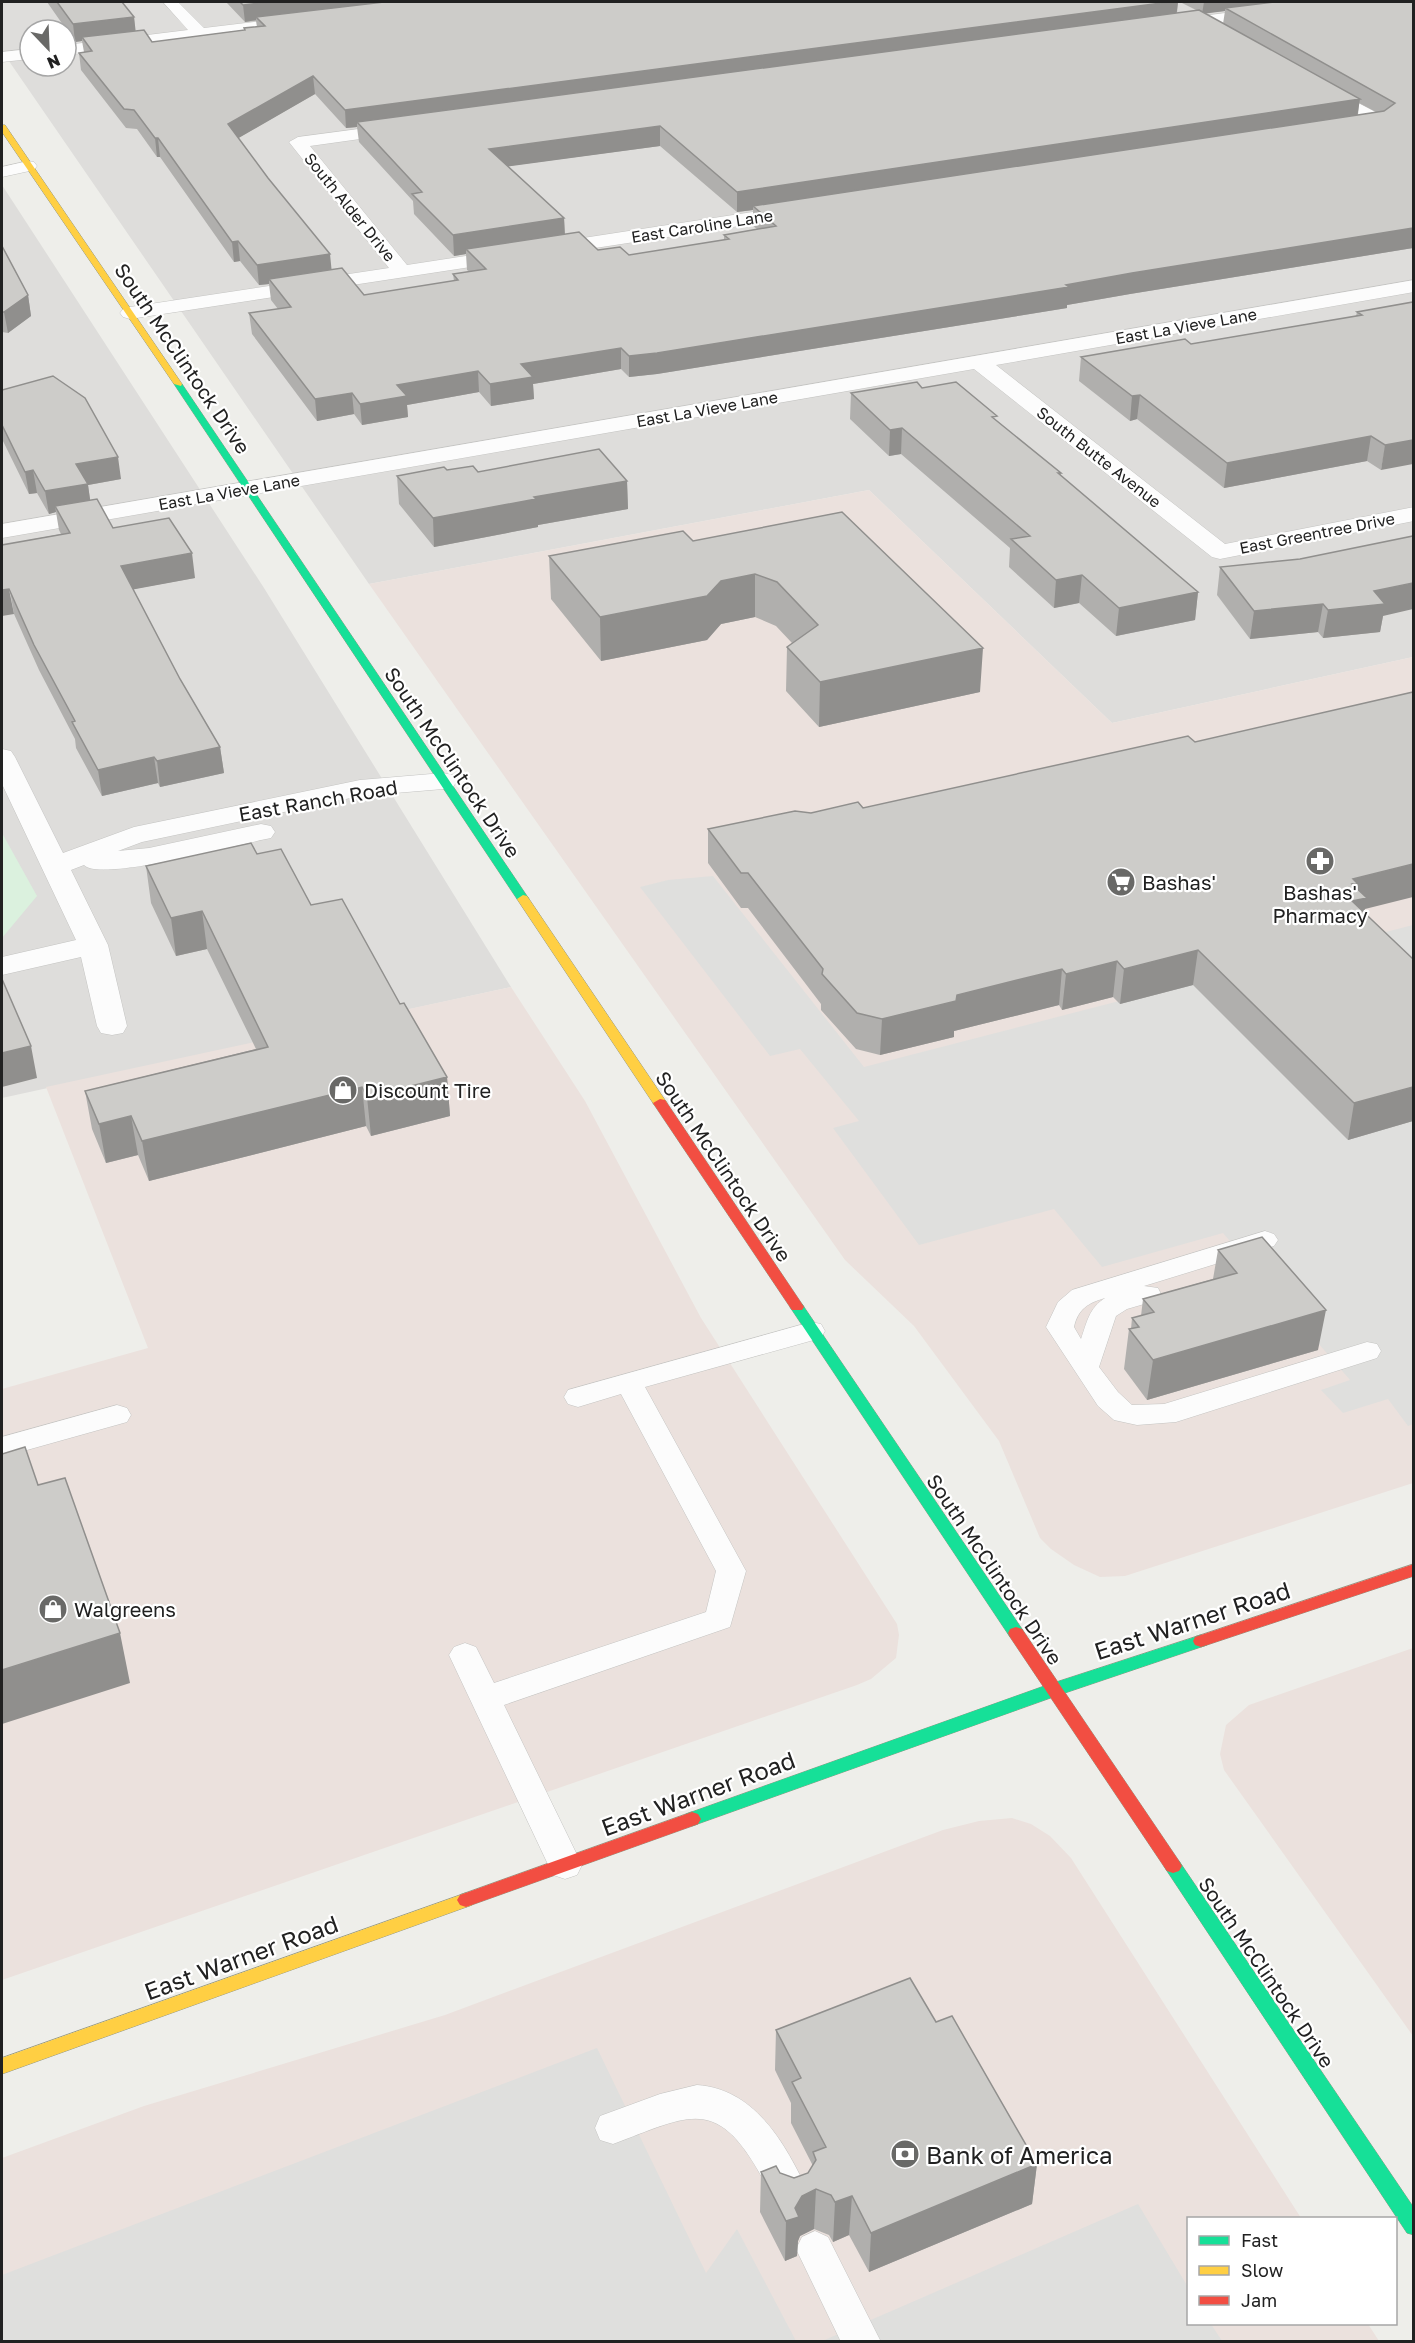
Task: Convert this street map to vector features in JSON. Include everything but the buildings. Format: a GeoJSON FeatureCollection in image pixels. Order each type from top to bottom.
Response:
{"type":"FeatureCollection","features":[{"type":"Feature","properties":{"kind":"main road","name":"South McClintock Drive"},"geometry":{"type":"LineString","coordinates":[[2,127],[130,313],[1413,2226]]}},
{"type":"Feature","properties":{"kind":"main road","name":"East Warner Road"},"geometry":{"type":"LineString","coordinates":[[2,2066],[1053,1690],[1413,1570]]}},
{"type":"Feature","properties":{"kind":"street"},"geometry":{"type":"LineString","coordinates":[[170,2],[200,34]]}},
{"type":"Feature","properties":{"kind":"street"},"geometry":{"type":"LineString","coordinates":[[1155,27],[1343,2]]}},
{"type":"Feature","properties":{"kind":"street"},"geometry":{"type":"LineString","coordinates":[[1174,6],[1222,32]]}},
{"type":"Feature","properties":{"kind":"street"},"geometry":{"type":"LineString","coordinates":[[78,49],[303,21]]}},
{"type":"Feature","properties":{"kind":"street"},"geometry":{"type":"LineString","coordinates":[[2,57],[18,55]]}},
{"type":"Feature","properties":{"kind":"street"},"geometry":{"type":"LineString","coordinates":[[1301,77],[1381,122],[1345,128]]}},
{"type":"Feature","properties":{"kind":"street","name":"South Alder Drive"},"geometry":{"type":"LineString","coordinates":[[402,271],[298,142],[417,126]]}},
{"type":"Feature","properties":{"kind":"street"},"geometry":{"type":"LineString","coordinates":[[2,167],[28,166]]}},
{"type":"Feature","properties":{"kind":"street"},"geometry":{"type":"LineString","coordinates":[[2,172],[28,166]]}},
{"type":"Feature","properties":{"kind":"street","name":"East Caroline Lane"},"geometry":{"type":"LineString","coordinates":[[130,313],[815,208]]}},
{"type":"Feature","properties":{"kind":"street","name":"East La Vieve Lane"},"geometry":{"type":"LineString","coordinates":[[2,531],[1413,286]]}},
{"type":"Feature","properties":{"kind":"street","name":"South Butte Avenue"},"geometry":{"type":"LineString","coordinates":[[979,362],[1220,552]]}},
{"type":"Feature","properties":{"kind":"street","name":"East Greentree Drive"},"geometry":{"type":"LineString","coordinates":[[1220,552],[1413,513]]}},
{"type":"Feature","properties":{"kind":"street"},"geometry":{"type":"LineString","coordinates":[[2,757],[93,945],[112,1026]]}},
{"type":"Feature","properties":{"kind":"street","name":"East Ranch Road"},"geometry":{"type":"LineString","coordinates":[[56,866],[160,854],[365,808],[443,781]]}},
{"type":"Feature","properties":{"kind":"street"},"geometry":{"type":"LineString","coordinates":[[2,966],[93,945]]}},
{"type":"Feature","properties":{"kind":"lane"},"geometry":{"type":"LineString","coordinates":[[1086,1365],[1104,1311],[1117,1303],[1272,1247],[1082,1296],[1064,1310],[1060,1327],[1109,1400],[1123,1412],[1148,1415],[1176,1412],[1367,1351]]}},
{"type":"Feature","properties":{"kind":"lane"},"geometry":{"type":"LineString","coordinates":[[578,1397],[811,1331]]}},
{"type":"Feature","properties":{"kind":"lane"},"geometry":{"type":"LineString","coordinates":[[487,1698],[719,1619],[731,1571],[628,1383]]}},
{"type":"Feature","properties":{"kind":"lane"},"geometry":{"type":"LineString","coordinates":[[2,1447],[117,1415]]}},
{"type":"Feature","properties":{"kind":"lane"},"geometry":{"type":"LineString","coordinates":[[465,1655],[565,1865]]}},
{"type":"Feature","properties":{"kind":"lane"},"geometry":{"type":"LineString","coordinates":[[614,2128],[672,2106],[705,2101],[738,2117],[762,2142],[793,2199]]}},
{"type":"Feature","properties":{"kind":"lane"},"geometry":{"type":"LineString","coordinates":[[815,2249],[862,2342]]}},
{"type":"Feature","properties":{"kind":"shaded area"},"geometry":{"type":"Polygon","coordinates":[[[2,2],[1413,2],[1413,657],[1112,723],[869,490],[369,584],[21,78],[78,78],[78,18],[18,18],[18,74],[2,51],[2,2]]]}},
{"type":"Feature","properties":{"kind":"shaded area"},"geometry":{"type":"Polygon","coordinates":[[[2,185],[264,588],[511,987],[2,1098],[2,185]]]}},
{"type":"Feature","properties":{"kind":"shaded area"},"geometry":{"type":"Polygon","coordinates":[[[869,490],[1112,723],[1413,657],[1413,1483],[1125,1576],[1100,1577],[1074,1565],[1051,1549],[1040,1538],[999,1441],[914,1326],[845,1260],[369,584],[869,490]]]}},
{"type":"Feature","properties":{"kind":"shaded area"},"geometry":{"type":"Polygon","coordinates":[[[713,876],[864,1067],[1413,925],[1413,1424],[1408,1426],[1388,1399],[1343,1413],[1321,1390],[1350,1380],[1223,1233],[1102,1267],[1054,1209],[919,1245],[833,1128],[859,1121],[800,1049],[770,1056],[640,887],[668,880],[713,876]]]}},
{"type":"Feature","properties":{"kind":"shaded area"},"geometry":{"type":"Polygon","coordinates":[[[511,987],[585,1101],[701,1318],[897,1624],[899,1635],[896,1658],[871,1679],[857,1685],[2,1980],[2,1389],[148,1348],[46,1087],[511,987]]]}},
{"type":"Feature","properties":{"kind":"shaded area"},"geometry":{"type":"Polygon","coordinates":[[[1413,1648],[1413,2036],[1224,1770],[1220,1754],[1226,1725],[1249,1705],[1413,1648]]]}},
{"type":"Feature","properties":{"kind":"shaded area"},"geometry":{"type":"Polygon","coordinates":[[[1012,1818],[1031,1824],[1050,1836],[1071,1858],[1300,2217],[1187,2217],[1187,2325],[1369,2325],[1379,2341],[2,2342],[2,2158],[144,2106],[445,2015],[943,1830],[979,1821],[1012,1818]]]}},
{"type":"Feature","properties":{"kind":"shaded area"},"geometry":{"type":"Polygon","coordinates":[[[597,2048],[706,2273],[737,2229],[796,2341],[2,2342],[2,2275],[597,2048]]]}},
{"type":"Feature","properties":{"kind":"shaded area"},"geometry":{"type":"Polygon","coordinates":[[[1138,2204],[1187,2285],[1187,2325],[1212,2325],[1222,2341],[820,2342],[1138,2204]]]}},
{"type":"Feature","properties":{"kind":"green space"},"geometry":{"type":"Polygon","coordinates":[[[2,833],[37,896],[2,938],[2,833]]]}},
{"type":"Feature","properties":{"kind":"traffic: fast"},"geometry":{"type":"LineString","coordinates":[[178,384],[523,899]]}},
{"type":"Feature","properties":{"kind":"traffic: fast"},"geometry":{"type":"LineString","coordinates":[[797,1307],[1016,1633]]}},
{"type":"Feature","properties":{"kind":"traffic: fast"},"geometry":{"type":"LineString","coordinates":[[692,1819],[1053,1690],[1201,1641]]}},
{"type":"Feature","properties":{"kind":"traffic: fast"},"geometry":{"type":"LineString","coordinates":[[1173,1866],[1414,2226]]}},
{"type":"Feature","properties":{"kind":"traffic: slow"},"geometry":{"type":"LineString","coordinates":[[2,127],[178,384]]}},
{"type":"Feature","properties":{"kind":"traffic: slow"},"geometry":{"type":"LineString","coordinates":[[523,899],[660,1103]]}},
{"type":"Feature","properties":{"kind":"traffic: slow"},"geometry":{"type":"LineString","coordinates":[[2,2066],[466,1900]]}},
{"type":"Feature","properties":{"kind":"traffic: jam"},"geometry":{"type":"LineString","coordinates":[[660,1103],[797,1307]]}},
{"type":"Feature","properties":{"kind":"traffic: jam"},"geometry":{"type":"LineString","coordinates":[[1201,1641],[1414,1570]]}},
{"type":"Feature","properties":{"kind":"traffic: jam"},"geometry":{"type":"LineString","coordinates":[[1016,1633],[1173,1866]]}},
{"type":"Feature","properties":{"kind":"traffic: jam"},"geometry":{"type":"LineString","coordinates":[[466,1900],[692,1819]]}},
{"type":"Feature","properties":{"kind":"place","name":"Bashas' Pharmacy"},"geometry":{"type":"Point","coordinates":[1320,861]}},
{"type":"Feature","properties":{"kind":"place","name":"Bashas'"},"geometry":{"type":"Point","coordinates":[1121,882]}},
{"type":"Feature","properties":{"kind":"place","name":"Discount Tire"},"geometry":{"type":"Point","coordinates":[343,1090]}},
{"type":"Feature","properties":{"kind":"place","name":"Walgreens"},"geometry":{"type":"Point","coordinates":[53,1609]}},
{"type":"Feature","properties":{"kind":"place","name":"Bank of America"},"geometry":{"type":"Point","coordinates":[905,2154]}}]}
